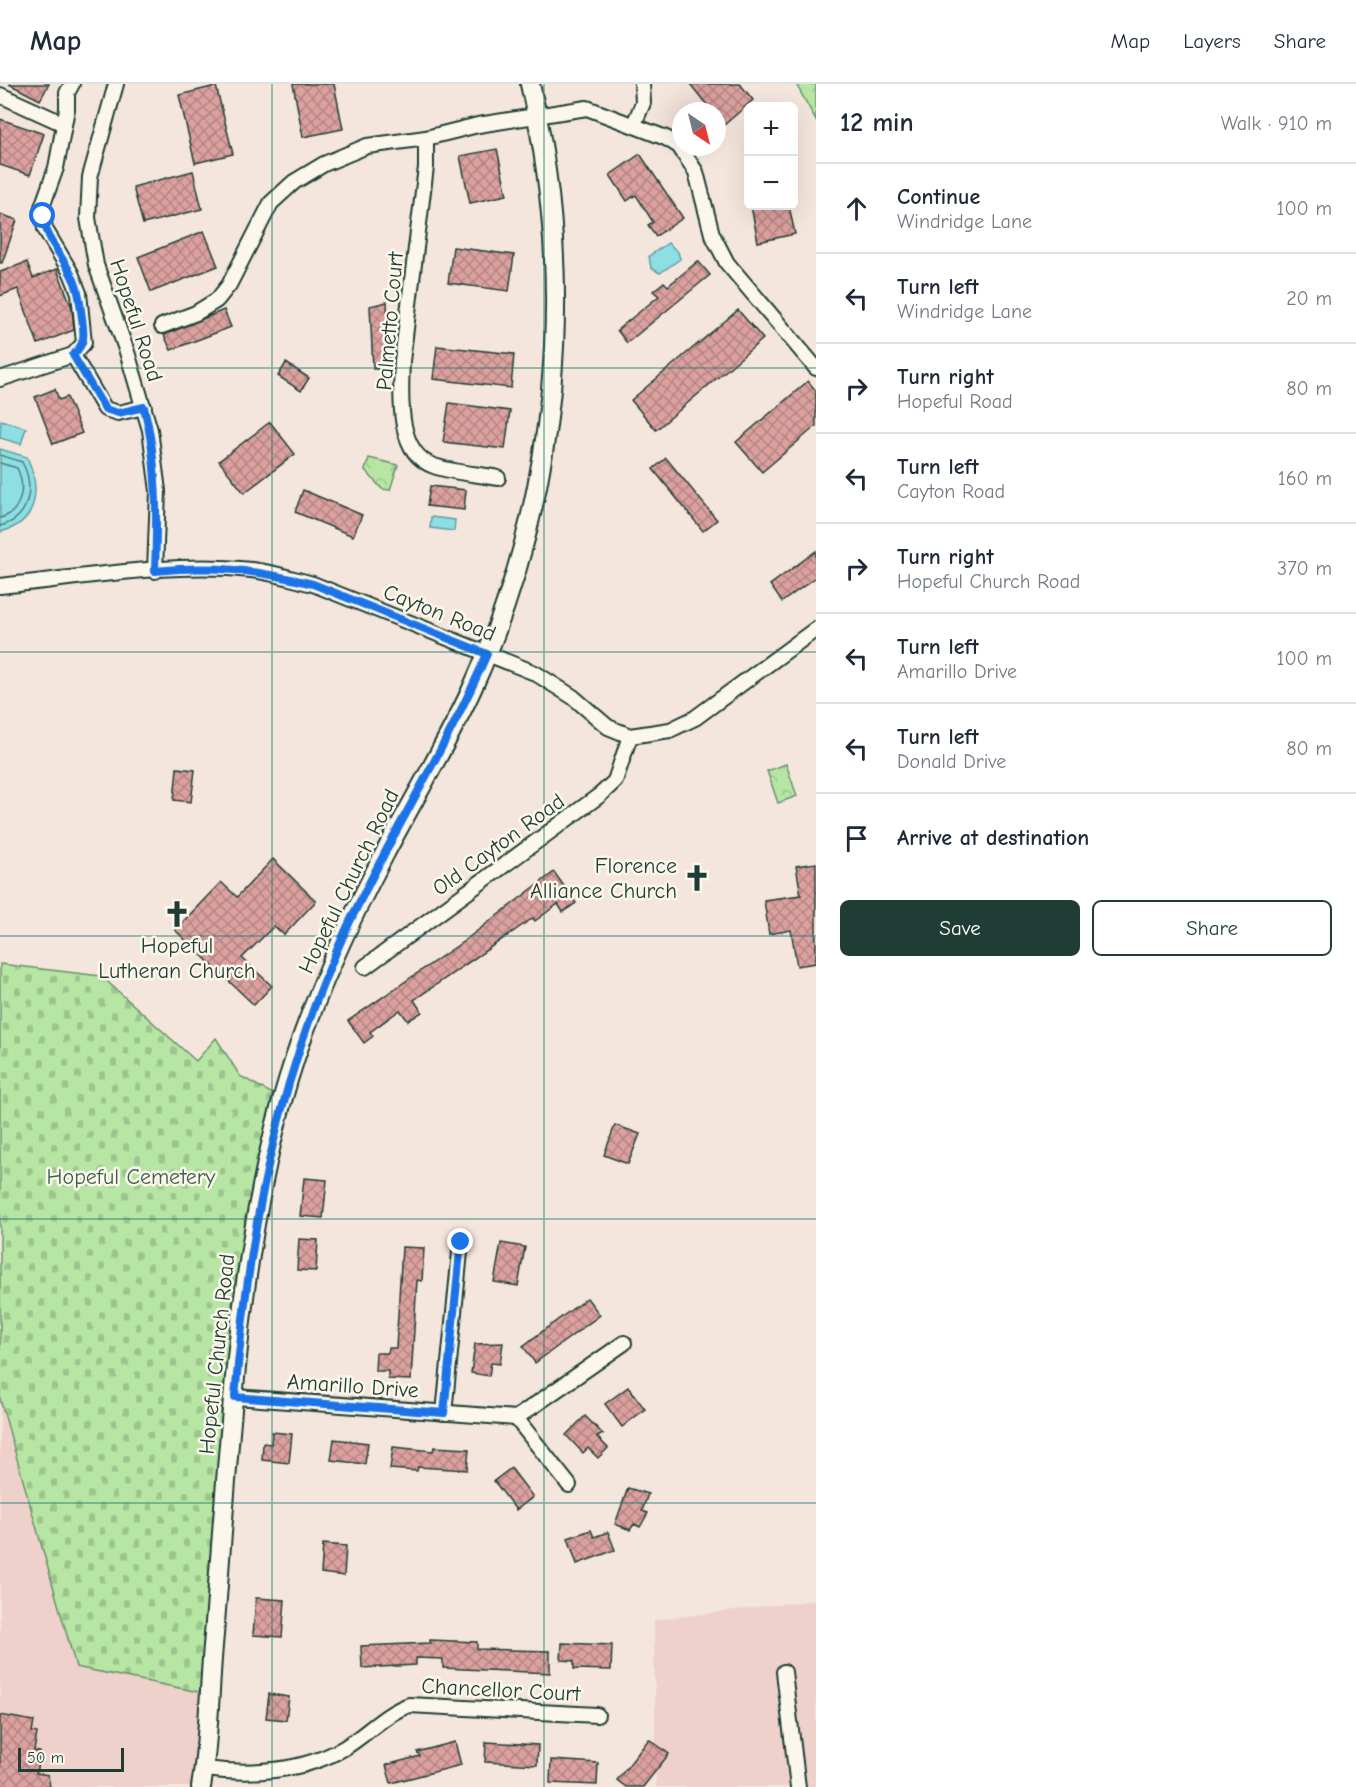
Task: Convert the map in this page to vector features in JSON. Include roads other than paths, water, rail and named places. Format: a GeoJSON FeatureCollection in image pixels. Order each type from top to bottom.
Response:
{"type":"FeatureCollection","features":[{"type":"Feature","properties":{"kind":"main road","name":"Hopeful Church Road"},"geometry":{"type":"LineString","coordinates":[[201,1787],[205,1769],[235,1397],[250,1255],[282,1099],[312,1014],[345,934],[384,854],[454,727],[487,654],[513,582],[531,520],[552,392],[556,327],[555,246],[549,182],[530,84]]}},
{"type":"Feature","properties":{"kind":"street"},"geometry":{"type":"LineString","coordinates":[[0,379],[73,355],[81,348],[85,337],[78,293],[71,273],[45,229],[42,207],[56,168],[68,93],[72,84]]}},
{"type":"Feature","properties":{"kind":"street","name":"Hopeful Road"},"geometry":{"type":"LineString","coordinates":[[116,84],[90,177],[88,219],[96,266],[144,407],[155,459],[158,491],[155,571]]}},
{"type":"Feature","properties":{"kind":"street"},"geometry":{"type":"LineString","coordinates":[[634,124],[642,103],[642,84]]}},
{"type":"Feature","properties":{"kind":"street"},"geometry":{"type":"LineString","coordinates":[[0,95],[64,124]]}},
{"type":"Feature","properties":{"kind":"street"},"geometry":{"type":"LineString","coordinates":[[162,326],[196,313],[217,300],[229,285],[271,204],[294,182],[367,146],[426,138],[478,125],[586,108],[634,124],[666,138],[689,158],[696,172],[712,234],[727,263],[816,368]]}},
{"type":"Feature","properties":{"kind":"street","name":"Palmetto Court"},"geometry":{"type":"LineString","coordinates":[[426,138],[426,167],[402,361],[401,391],[404,424],[412,447],[429,464],[498,478]]}},
{"type":"Feature","properties":{"kind":"street"},"geometry":{"type":"LineString","coordinates":[[73,355],[105,409],[118,413],[144,407]]}},
{"type":"Feature","properties":{"kind":"street","name":"Cayton Road"},"geometry":{"type":"LineString","coordinates":[[0,586],[155,571],[219,568],[286,576],[313,584],[535,673],[573,698],[608,727],[630,736]]}},
{"type":"Feature","properties":{"kind":"street"},"geometry":{"type":"LineString","coordinates":[[630,736],[670,730],[695,718],[816,629]]}},
{"type":"Feature","properties":{"kind":"street","name":"Old Cayton Road"},"geometry":{"type":"LineString","coordinates":[[365,967],[600,795],[615,781],[630,736]]}},
{"type":"Feature","properties":{"kind":"street"},"geometry":{"type":"LineString","coordinates":[[444,1413],[461,1242]]}},
{"type":"Feature","properties":{"kind":"street"},"geometry":{"type":"LineString","coordinates":[[569,1485],[516,1418],[624,1343]]}},
{"type":"Feature","properties":{"kind":"street","name":"Amarillo Drive"},"geometry":{"type":"LineString","coordinates":[[235,1397],[516,1418]]}},
{"type":"Feature","properties":{"kind":"street"},"geometry":{"type":"LineString","coordinates":[[784,1672],[798,1787]]}},
{"type":"Feature","properties":{"kind":"street","name":"Chancellor Court"},"geometry":{"type":"LineString","coordinates":[[205,1769],[252,1772],[317,1760],[344,1748],[395,1710],[409,1705],[597,1716]]}},
{"type":"Feature","properties":{"kind":"water"},"geometry":{"type":"Polygon","coordinates":[[[668,243],[678,252],[680,259],[660,273],[651,268],[649,256],[668,243]]]}},
{"type":"Feature","properties":{"kind":"water"},"geometry":{"type":"Polygon","coordinates":[[[1,420],[26,428],[21,444],[0,438],[1,420]]]}},
{"type":"Feature","properties":{"kind":"water"},"geometry":{"type":"Polygon","coordinates":[[[0,449],[27,457],[35,492],[33,503],[23,521],[0,532],[0,449]]]}},
{"type":"Feature","properties":{"kind":"water"},"geometry":{"type":"Polygon","coordinates":[[[431,517],[455,520],[454,531],[430,528],[431,517]]]}},
{"type":"Feature","properties":{"kind":"place","name":"Florence Alliance Church"},"geometry":{"type":"Point","coordinates":[697,878]}},
{"type":"Feature","properties":{"kind":"place","name":"Hopeful Lutheran Church"},"geometry":{"type":"Point","coordinates":[177,914]}},
{"type":"Feature","properties":{"kind":"park label","name":"Hopeful Cemetery"},"geometry":{"type":"Point","coordinates":[131,1176]}}]}
